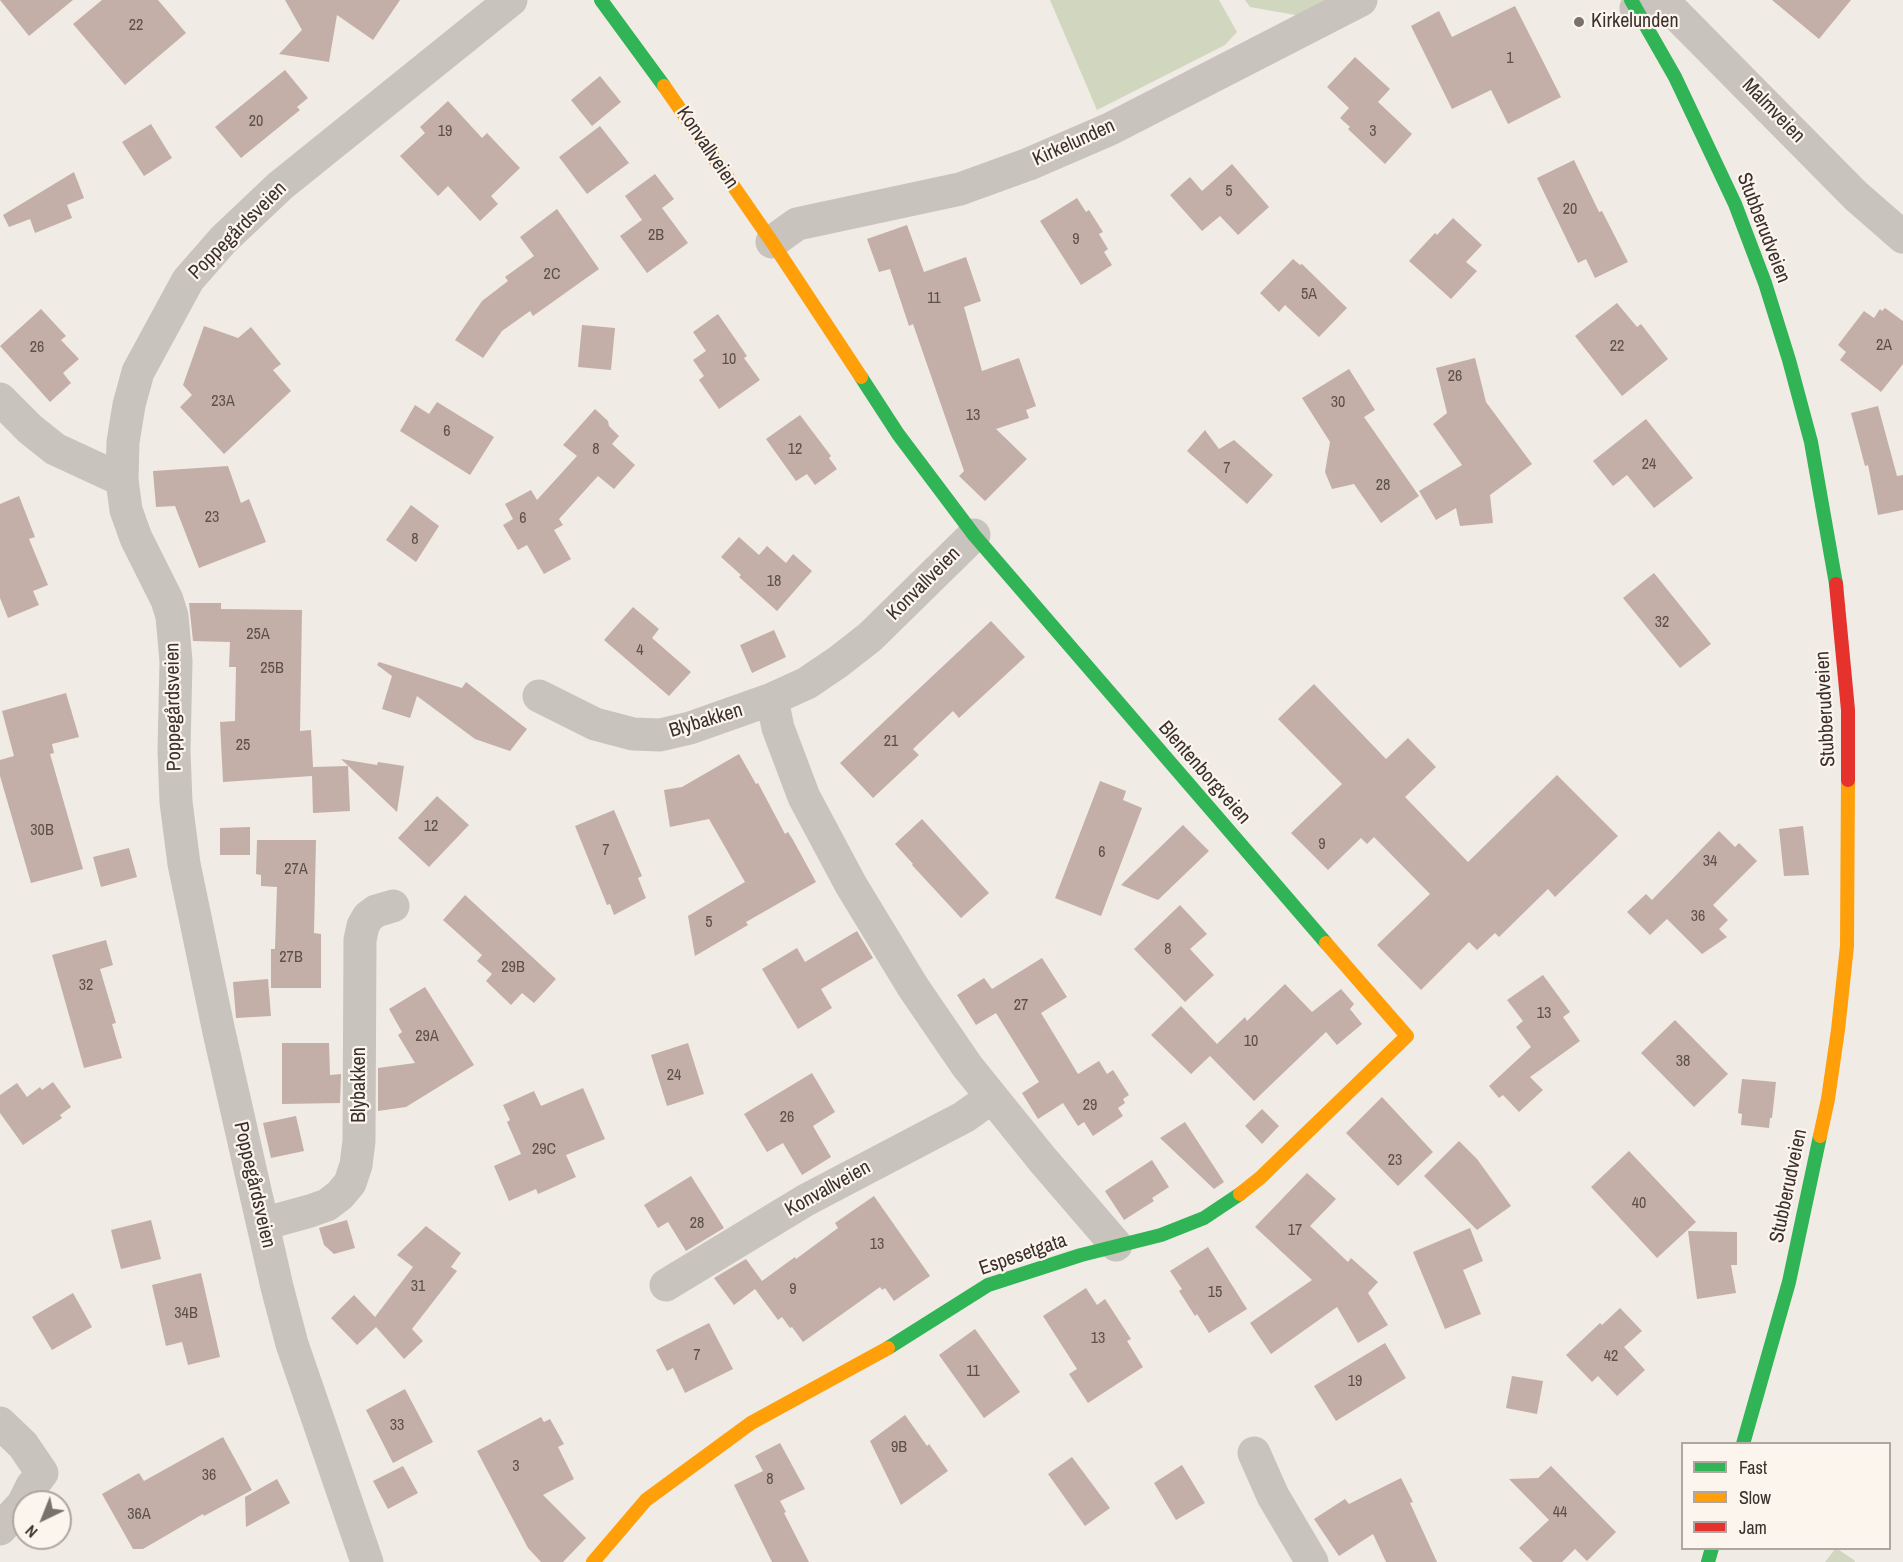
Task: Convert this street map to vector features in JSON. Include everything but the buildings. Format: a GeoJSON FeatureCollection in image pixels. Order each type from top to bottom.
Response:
{"type":"FeatureCollection","features":[{"type":"Feature","properties":{"kind":"street","name":"Poppegårdsveien"},"geometry":{"type":"LineString","coordinates":[[367,1562],[292,1344],[262,1224],[219,1032],[184,864],[175,782],[176,661],[172,616],[157,576],[136,538],[126,510],[122,480],[123,442],[129,405],[138,372],[188,280],[223,240],[280,186],[511,0]]}},
{"type":"Feature","properties":{"kind":"street","name":"Konvallveien"},"geometry":{"type":"LineString","coordinates":[[602,0],[772,242],[898,434],[974,535],[870,637],[807,683],[772,699]]}},
{"type":"Feature","properties":{"kind":"street","name":"Kirkelunden"},"geometry":{"type":"LineString","coordinates":[[772,242],[797,224],[960,189],[1029,164],[1110,129],[1361,0]]}},
{"type":"Feature","properties":{"kind":"street","name":"Malmveien"},"geometry":{"type":"LineString","coordinates":[[1634,4],[1661,4],[1670,8],[1856,196],[1903,237]]}},
{"type":"Feature","properties":{"kind":"street","name":"Stubberudveien"},"geometry":{"type":"LineString","coordinates":[[1634,4],[1675,77],[1735,204],[1765,283],[1789,360],[1811,441],[1827,524],[1839,601],[1848,710],[1847,946],[1838,1030],[1828,1099],[1789,1282],[1743,1442]]}},
{"type":"Feature","properties":{"kind":"street"},"geometry":{"type":"LineString","coordinates":[[0,399],[30,429],[55,449],[122,480]]}},
{"type":"Feature","properties":{"kind":"street","name":"Blentenborgveien"},"geometry":{"type":"LineString","coordinates":[[974,535],[1191,789],[1407,1036]]}},
{"type":"Feature","properties":{"kind":"street","name":"Blybakken"},"geometry":{"type":"LineString","coordinates":[[539,696],[595,724],[633,735],[660,735],[690,728],[772,699]]}},
{"type":"Feature","properties":{"kind":"street"},"geometry":{"type":"LineString","coordinates":[[772,699],[778,728],[804,797],[852,885],[913,987],[967,1066],[1116,1245]]}},
{"type":"Feature","properties":{"kind":"street","name":"Blybakken"},"geometry":{"type":"LineString","coordinates":[[262,1224],[327,1204],[340,1195],[350,1183],[356,1165],[359,1141],[360,940],[368,917],[376,911],[393,906]]}},
{"type":"Feature","properties":{"kind":"street","name":"Espesetgata"},"geometry":{"type":"LineString","coordinates":[[593,1562],[646,1500],[751,1423],[881,1353],[988,1285],[1116,1245],[1161,1235],[1204,1218],[1260,1178],[1407,1036]]}},
{"type":"Feature","properties":{"kind":"street","name":"Konvallveien"},"geometry":{"type":"LineString","coordinates":[[666,1285],[806,1200],[964,1117],[992,1097]]}},
{"type":"Feature","properties":{"kind":"street"},"geometry":{"type":"LineString","coordinates":[[0,1423],[23,1445],[42,1473],[30,1490]]}},
{"type":"Feature","properties":{"kind":"street"},"geometry":{"type":"LineString","coordinates":[[1254,1453],[1274,1496],[1312,1562]]}},
{"type":"Feature","properties":{"kind":"street"},"geometry":{"type":"LineString","coordinates":[[0,1529],[12,1517]]}},
{"type":"Feature","properties":{"kind":"green space"},"geometry":{"type":"Polygon","coordinates":[[[1050,0],[1219,0],[1237,32],[1225,45],[1097,110],[1050,0]]]}},
{"type":"Feature","properties":{"kind":"green space"},"geometry":{"type":"Polygon","coordinates":[[[1245,0],[1333,0],[1301,16],[1250,7],[1245,0]]]}},
{"type":"Feature","properties":{"kind":"green space"},"geometry":{"type":"Polygon","coordinates":[[[1834,1550],[1839,1550],[1855,1562],[1825,1562],[1834,1550]]]}},
{"type":"Feature","properties":{"kind":"traffic: fast"},"geometry":{"type":"LineString","coordinates":[[601,0],[664,86]]}},
{"type":"Feature","properties":{"kind":"traffic: fast"},"geometry":{"type":"LineString","coordinates":[[1631,0],[1675,77],[1735,204],[1765,283],[1811,442],[1836,584]]}},
{"type":"Feature","properties":{"kind":"traffic: fast"},"geometry":{"type":"LineString","coordinates":[[861,377],[898,434],[974,535],[1326,943]]}},
{"type":"Feature","properties":{"kind":"traffic: fast"},"geometry":{"type":"LineString","coordinates":[[1744,1442],[1789,1282],[1820,1136]]}},
{"type":"Feature","properties":{"kind":"traffic: fast"},"geometry":{"type":"LineString","coordinates":[[888,1348],[988,1285],[1081,1255],[1161,1235],[1204,1218],[1240,1194]]}},
{"type":"Feature","properties":{"kind":"traffic: fast"},"geometry":{"type":"LineString","coordinates":[[1708,1562],[1711,1550]]}},
{"type":"Feature","properties":{"kind":"traffic: slow"},"geometry":{"type":"LineString","coordinates":[[664,86],[772,242],[861,377]]}},
{"type":"Feature","properties":{"kind":"traffic: slow"},"geometry":{"type":"LineString","coordinates":[[1820,1136],[1838,1030],[1847,946],[1848,780]]}},
{"type":"Feature","properties":{"kind":"traffic: slow"},"geometry":{"type":"LineString","coordinates":[[1240,1194],[1260,1178],[1407,1036],[1326,943]]}},
{"type":"Feature","properties":{"kind":"traffic: slow"},"geometry":{"type":"LineString","coordinates":[[593,1562],[646,1500],[751,1423],[888,1348]]}},
{"type":"Feature","properties":{"kind":"traffic: jam"},"geometry":{"type":"LineString","coordinates":[[1836,584],[1848,710],[1848,780]]}},
{"type":"Feature","properties":{"kind":"place","name":"Kirkelunden"},"geometry":{"type":"Point","coordinates":[1579,22]}}]}
